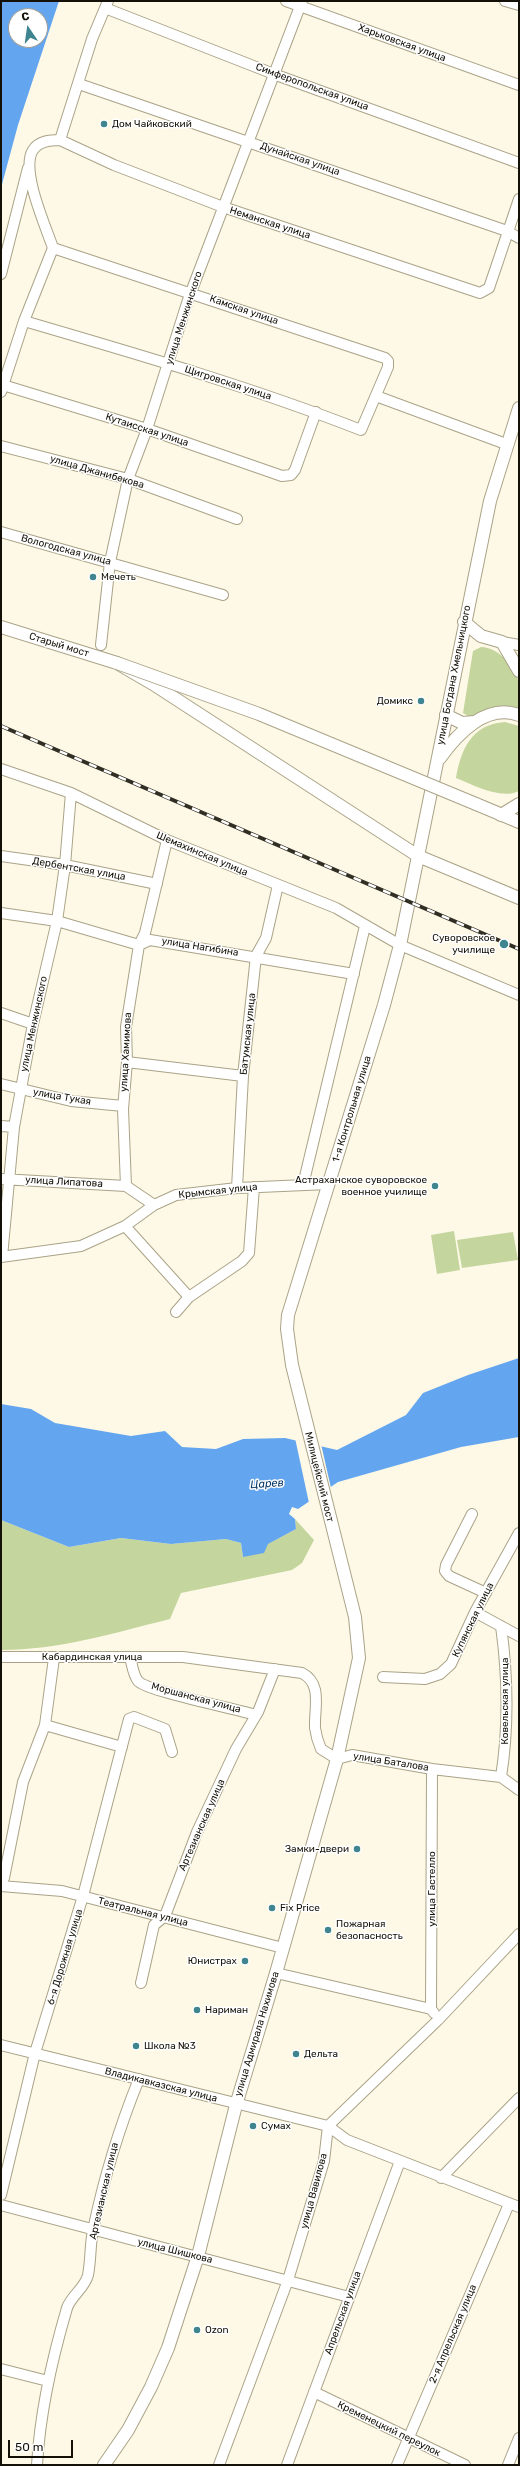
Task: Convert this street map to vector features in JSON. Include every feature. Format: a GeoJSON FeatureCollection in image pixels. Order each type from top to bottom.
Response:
{"type":"FeatureCollection","features":[{"type":"Feature","properties":{"kind":"main road","name":"улица Богдана Хмельницкого"},"geometry":{"type":"LineString","coordinates":[[400,945],[464,622],[490,501],[506,444],[519,408]]}},
{"type":"Feature","properties":{"kind":"main road"},"geometry":{"type":"LineString","coordinates":[[464,622],[481,636],[502,642],[519,671]]}},
{"type":"Feature","properties":{"kind":"main road","name":"Старый мост"},"geometry":{"type":"LineString","coordinates":[[1,627],[117,663]]}},
{"type":"Feature","properties":{"kind":"main road"},"geometry":{"type":"LineString","coordinates":[[117,663],[259,714],[519,822]]}},
{"type":"Feature","properties":{"kind":"main road"},"geometry":{"type":"LineString","coordinates":[[117,663],[153,684],[418,856],[519,898]]}},
{"type":"Feature","properties":{"kind":"main road"},"geometry":{"type":"LineString","coordinates":[[437,762],[450,743],[475,722],[492,713],[503,712],[519,715]]}},
{"type":"Feature","properties":{"kind":"main road"},"geometry":{"type":"LineString","coordinates":[[446,715],[462,723],[475,722]]}},
{"type":"Feature","properties":{"kind":"main road"},"geometry":{"type":"LineString","coordinates":[[501,815],[519,804]]}},
{"type":"Feature","properties":{"kind":"main road","name":"1-я Контрольная улица"},"geometry":{"type":"LineString","coordinates":[[292,1365],[287,1329],[288,1315],[384,1005],[400,945]]}},
{"type":"Feature","properties":{"kind":"main road","name":"Милицейский мост"},"geometry":{"type":"LineString","coordinates":[[292,1365],[346,1589]]}},
{"type":"Feature","properties":{"kind":"main road","name":"улица Адмирала Нахимова"},"geometry":{"type":"LineString","coordinates":[[104,2465],[128,2430],[151,2387],[168,2348],[198,2256],[236,2104],[276,1973],[337,1759],[359,1658],[355,1618],[346,1589]]}},
{"type":"Feature","properties":{"kind":"street","name":"Харьковская улица"},"geometry":{"type":"LineString","coordinates":[[286,1],[301,4],[519,85]]}},
{"type":"Feature","properties":{"kind":"street"},"geometry":{"type":"LineString","coordinates":[[505,1],[519,5]]}},
{"type":"Feature","properties":{"kind":"street"},"geometry":{"type":"LineString","coordinates":[[1,274],[30,158],[33,151],[39,144],[60,140],[92,39],[106,4]]}},
{"type":"Feature","properties":{"kind":"street","name":"Симферопольская улица"},"geometry":{"type":"LineString","coordinates":[[106,4],[273,73],[519,163]]}},
{"type":"Feature","properties":{"kind":"street","name":"улица Менжинского"},"geometry":{"type":"LineString","coordinates":[[101,645],[110,562],[128,479],[169,364],[191,292],[249,143],[273,73],[301,4]]}},
{"type":"Feature","properties":{"kind":"street","name":"Дунайская улица"},"geometry":{"type":"LineString","coordinates":[[79,84],[507,231],[519,238]]}},
{"type":"Feature","properties":{"kind":"street","name":"Неманская улица"},"geometry":{"type":"LineString","coordinates":[[60,140],[114,165],[223,207],[477,292],[484,292],[489,288],[507,231]]}},
{"type":"Feature","properties":{"kind":"street"},"geometry":{"type":"LineString","coordinates":[[2,389],[24,321],[53,248],[34,190],[30,158]]}},
{"type":"Feature","properties":{"kind":"street"},"geometry":{"type":"LineString","coordinates":[[507,231],[519,199]]}},
{"type":"Feature","properties":{"kind":"street","name":"Камская улица"},"geometry":{"type":"LineString","coordinates":[[53,248],[191,292],[384,358],[388,361],[388,367],[376,396]]}},
{"type":"Feature","properties":{"kind":"street","name":"Щигровская улица"},"geometry":{"type":"LineString","coordinates":[[24,321],[169,364],[316,412],[361,430],[376,396]]}},
{"type":"Feature","properties":{"kind":"street","name":"Кутаисская улица"},"geometry":{"type":"LineString","coordinates":[[2,389],[147,429],[282,476],[291,475],[295,470],[316,412]]}},
{"type":"Feature","properties":{"kind":"street"},"geometry":{"type":"LineString","coordinates":[[376,396],[506,444]]}},
{"type":"Feature","properties":{"kind":"street","name":"улица Джанибекова"},"geometry":{"type":"LineString","coordinates":[[1,446],[128,479],[237,519]]}},
{"type":"Feature","properties":{"kind":"street","name":"Вологодская улица"},"geometry":{"type":"LineString","coordinates":[[1,532],[223,595]]}},
{"type":"Feature","properties":{"kind":"street"},"geometry":{"type":"LineString","coordinates":[[502,642],[519,645]]}},
{"type":"Feature","properties":{"kind":"street","name":"Шемахинская улица"},"geometry":{"type":"LineString","coordinates":[[1,769],[71,793],[167,840],[336,908],[400,945],[519,995]]}},
{"type":"Feature","properties":{"kind":"street","name":"улица Менжинского"},"geometry":{"type":"LineString","coordinates":[[2,1257],[6,1179],[20,1089],[57,921],[65,865],[71,793]]}},
{"type":"Feature","properties":{"kind":"street","name":"улица Хамимова"},"geometry":{"type":"LineString","coordinates":[[126,1186],[123,1106],[127,1062],[126,1027],[139,945],[145,933],[167,840]]}},
{"type":"Feature","properties":{"kind":"street","name":"Дербентская улица"},"geometry":{"type":"LineString","coordinates":[[1,856],[65,865],[157,884]]}},
{"type":"Feature","properties":{"kind":"street","name":"Батумская улица"},"geometry":{"type":"LineString","coordinates":[[237,1188],[244,1076],[256,956],[266,938],[278,885]]}},
{"type":"Feature","properties":{"kind":"street","name":"улица Нагибина"},"geometry":{"type":"LineString","coordinates":[[1,913],[57,921],[139,945],[150,940],[256,956],[354,974]]}},
{"type":"Feature","properties":{"kind":"street"},"geometry":{"type":"LineString","coordinates":[[303,1185],[365,926]]}},
{"type":"Feature","properties":{"kind":"street"},"geometry":{"type":"LineString","coordinates":[[1,1013],[34,1024]]}},
{"type":"Feature","properties":{"kind":"street"},"geometry":{"type":"LineString","coordinates":[[127,1062],[244,1076]]}},
{"type":"Feature","properties":{"kind":"street","name":"улица Тукая"},"geometry":{"type":"LineString","coordinates":[[1,1084],[71,1101],[123,1106]]}},
{"type":"Feature","properties":{"kind":"street"},"geometry":{"type":"LineString","coordinates":[[1,1126],[14,1127]]}},
{"type":"Feature","properties":{"kind":"street","name":"улица Липатова"},"geometry":{"type":"LineString","coordinates":[[6,1179],[126,1186]]}},
{"type":"Feature","properties":{"kind":"street","name":"Крымская улица"},"geometry":{"type":"LineString","coordinates":[[2,1257],[81,1246],[125,1226],[154,1205],[176,1195],[237,1188],[328,1184]]}},
{"type":"Feature","properties":{"kind":"street"},"geometry":{"type":"LineString","coordinates":[[126,1186],[154,1205]]}},
{"type":"Feature","properties":{"kind":"street"},"geometry":{"type":"LineString","coordinates":[[176,1312],[189,1297],[242,1261],[249,1253],[254,1187]]}},
{"type":"Feature","properties":{"kind":"street"},"geometry":{"type":"LineString","coordinates":[[125,1226],[189,1297]]}},
{"type":"Feature","properties":{"kind":"street"},"geometry":{"type":"LineString","coordinates":[[472,1514],[446,1566],[445,1571],[449,1576],[486,1593]]}},
{"type":"Feature","properties":{"kind":"street","name":"Купянская улица"},"geometry":{"type":"LineString","coordinates":[[383,1677],[425,1679],[446,1670],[451,1664],[475,1612],[519,1533]]}},
{"type":"Feature","properties":{"kind":"street"},"geometry":{"type":"LineString","coordinates":[[475,1612],[519,1636]]}},
{"type":"Feature","properties":{"kind":"street","name":"Ковельская улица"},"geometry":{"type":"LineString","coordinates":[[501,1626],[507,1670],[507,1736],[501,1776]]}},
{"type":"Feature","properties":{"kind":"street","name":"Кабардинская улица"},"geometry":{"type":"LineString","coordinates":[[1,1657],[183,1657],[275,1669]]}},
{"type":"Feature","properties":{"kind":"street","name":"Моршанская улица"},"geometry":{"type":"LineString","coordinates":[[130,1657],[136,1678],[144,1684],[186,1698],[230,1707],[256,1715]]}},
{"type":"Feature","properties":{"kind":"street"},"geometry":{"type":"LineString","coordinates":[[1,1880],[4,1878],[23,1782],[45,1725],[54,1658]]}},
{"type":"Feature","properties":{"kind":"street"},"geometry":{"type":"LineString","coordinates":[[275,1669],[302,1673],[313,1680],[316,1690],[317,1738],[321,1749],[337,1759]]}},
{"type":"Feature","properties":{"kind":"street","name":"Артезианская улица"},"geometry":{"type":"LineString","coordinates":[[141,1983],[154,1924],[165,1916],[197,1832],[236,1749],[256,1715],[275,1669]]}},
{"type":"Feature","properties":{"kind":"street","name":"6-я Дорожная улица"},"geometry":{"type":"LineString","coordinates":[[1,2195],[35,2053],[83,1896],[129,1719],[134,1717],[165,1729],[172,1752]]}},
{"type":"Feature","properties":{"kind":"street"},"geometry":{"type":"LineString","coordinates":[[45,1725],[122,1748]]}},
{"type":"Feature","properties":{"kind":"street","name":"улица Баталова"},"geometry":{"type":"LineString","coordinates":[[337,1759],[352,1754],[432,1769],[501,1776]]}},
{"type":"Feature","properties":{"kind":"street","name":"улица Гастелло"},"geometry":{"type":"LineString","coordinates":[[431,2009],[432,1769]]}},
{"type":"Feature","properties":{"kind":"street"},"geometry":{"type":"LineString","coordinates":[[501,1776],[519,1790]]}},
{"type":"Feature","properties":{"kind":"street","name":"Театральная улица"},"geometry":{"type":"LineString","coordinates":[[1,1886],[62,1891],[122,1908],[165,1916],[283,1948]]}},
{"type":"Feature","properties":{"kind":"street"},"geometry":{"type":"LineString","coordinates":[[328,2126],[438,2020],[519,1934]]}},
{"type":"Feature","properties":{"kind":"street"},"geometry":{"type":"LineString","coordinates":[[276,1973],[431,2009],[438,2020]]}},
{"type":"Feature","properties":{"kind":"street","name":"Владикавказская улица"},"geometry":{"type":"LineString","coordinates":[[1,2045],[328,2126],[347,2140],[441,2178],[514,2205]]}},
{"type":"Feature","properties":{"kind":"street","name":"Артезианская улица"},"geometry":{"type":"LineString","coordinates":[[37,2465],[39,2429],[48,2381],[68,2305],[79,2292],[87,2276],[93,2231],[120,2127],[139,2079]]}},
{"type":"Feature","properties":{"kind":"street"},"geometry":{"type":"LineString","coordinates":[[441,2178],[519,2098]]}},
{"type":"Feature","properties":{"kind":"street","name":"улица Вавилова"},"geometry":{"type":"LineString","coordinates":[[219,2465],[288,2280],[324,2161],[328,2126]]}},
{"type":"Feature","properties":{"kind":"street","name":"Апрельская улица"},"geometry":{"type":"LineString","coordinates":[[287,2465],[400,2161]]}},
{"type":"Feature","properties":{"kind":"street","name":"улица Шишкова"},"geometry":{"type":"LineString","coordinates":[[1,2205],[93,2231],[198,2256],[349,2297]]}},
{"type":"Feature","properties":{"kind":"street","name":"2-я Апрельская улица"},"geometry":{"type":"LineString","coordinates":[[397,2465],[514,2205]]}},
{"type":"Feature","properties":{"kind":"street"},"geometry":{"type":"LineString","coordinates":[[1,2369],[48,2381]]}},
{"type":"Feature","properties":{"kind":"street","name":"Кременецкий переулок"},"geometry":{"type":"LineString","coordinates":[[314,2392],[408,2439],[465,2465]]}},
{"type":"Feature","properties":{"kind":"street"},"geometry":{"type":"LineString","coordinates":[[508,2465],[519,2438]]}},
{"type":"Feature","properties":{"kind":"green space"},"geometry":{"type":"Polygon","coordinates":[[[481,647],[494,650],[500,654],[514,671],[519,683],[519,709],[506,706],[494,708],[470,717],[463,713],[473,651],[481,647]]]}},
{"type":"Feature","properties":{"kind":"green space"},"geometry":{"type":"Polygon","coordinates":[[[505,722],[519,726],[519,791],[504,794],[495,793],[456,778],[461,757],[465,748],[476,733],[494,724],[505,722]]]}},
{"type":"Feature","properties":{"kind":"green space"},"geometry":{"type":"Polygon","coordinates":[[[454,1231],[460,1270],[437,1274],[431,1235],[454,1231]]]}},
{"type":"Feature","properties":{"kind":"green space"},"geometry":{"type":"Polygon","coordinates":[[[513,1232],[518,1260],[462,1268],[457,1240],[513,1232]]]}},
{"type":"Feature","properties":{"kind":"green space"},"geometry":{"type":"Polygon","coordinates":[[[295,1519],[314,1540],[302,1563],[292,1570],[181,1593],[170,1619],[65,1644],[1,1650],[1,1520],[69,1547],[121,1538],[171,1544],[226,1539],[241,1543],[243,1557],[296,1529],[295,1519]]]}},
{"type":"Feature","properties":{"kind":"water"},"geometry":{"type":"Polygon","coordinates":[[[1,1],[59,1],[48,34],[48,8],[8,8],[8,48],[43,48],[18,125],[1,188],[1,1]]]}},
{"type":"Feature","properties":{"kind":"water","name":"Царев"},"geometry":{"type":"Polygon","coordinates":[[[519,1358],[519,1437],[461,1447],[338,1482],[298,1509],[292,1507],[289,1514],[295,1519],[296,1529],[268,1544],[264,1553],[243,1557],[241,1543],[226,1539],[171,1544],[121,1538],[69,1547],[1,1520],[1,1404],[31,1409],[55,1423],[131,1436],[165,1431],[182,1447],[216,1449],[243,1439],[285,1438],[337,1450],[406,1415],[423,1393],[468,1375],[519,1358]]]}},
{"type":"Feature","properties":{"kind":"pier"},"geometry":{"type":"Polygon","coordinates":[[[295,1438],[321,1444],[331,1488],[309,1503],[295,1438]]]}},
{"type":"Feature","properties":{"kind":"railway"},"geometry":{"type":"LineString","coordinates":[[1,726],[519,949]]}},
{"type":"Feature","properties":{"kind":"place","name":"Дом Чайковский"},"geometry":{"type":"Point","coordinates":[104,124]}},
{"type":"Feature","properties":{"kind":"place","name":"Мечеть"},"geometry":{"type":"Point","coordinates":[93,577]}},
{"type":"Feature","properties":{"kind":"place","name":"Домикс"},"geometry":{"type":"Point","coordinates":[421,701]}},
{"type":"Feature","properties":{"kind":"place","name":"Суворовское училище"},"geometry":{"type":"Point","coordinates":[504,944]}},
{"type":"Feature","properties":{"kind":"place","name":"Астраханское суворовское военное училище"},"geometry":{"type":"Point","coordinates":[435,1186]}},
{"type":"Feature","properties":{"kind":"place","name":"Замки-двери"},"geometry":{"type":"Point","coordinates":[357,1849]}},
{"type":"Feature","properties":{"kind":"place","name":"Fix Price"},"geometry":{"type":"Point","coordinates":[272,1908]}},
{"type":"Feature","properties":{"kind":"place","name":"Пожарная безопасность"},"geometry":{"type":"Point","coordinates":[328,1930]}},
{"type":"Feature","properties":{"kind":"place","name":"Юнистрах"},"geometry":{"type":"Point","coordinates":[245,1961]}},
{"type":"Feature","properties":{"kind":"place","name":"Нариман"},"geometry":{"type":"Point","coordinates":[197,2010]}},
{"type":"Feature","properties":{"kind":"place","name":"Школа №3"},"geometry":{"type":"Point","coordinates":[136,2046]}},
{"type":"Feature","properties":{"kind":"place","name":"Дельта"},"geometry":{"type":"Point","coordinates":[296,2054]}},
{"type":"Feature","properties":{"kind":"place","name":"Сумах"},"geometry":{"type":"Point","coordinates":[253,2126]}},
{"type":"Feature","properties":{"kind":"place","name":"Ozon"},"geometry":{"type":"Point","coordinates":[197,2330]}}]}
